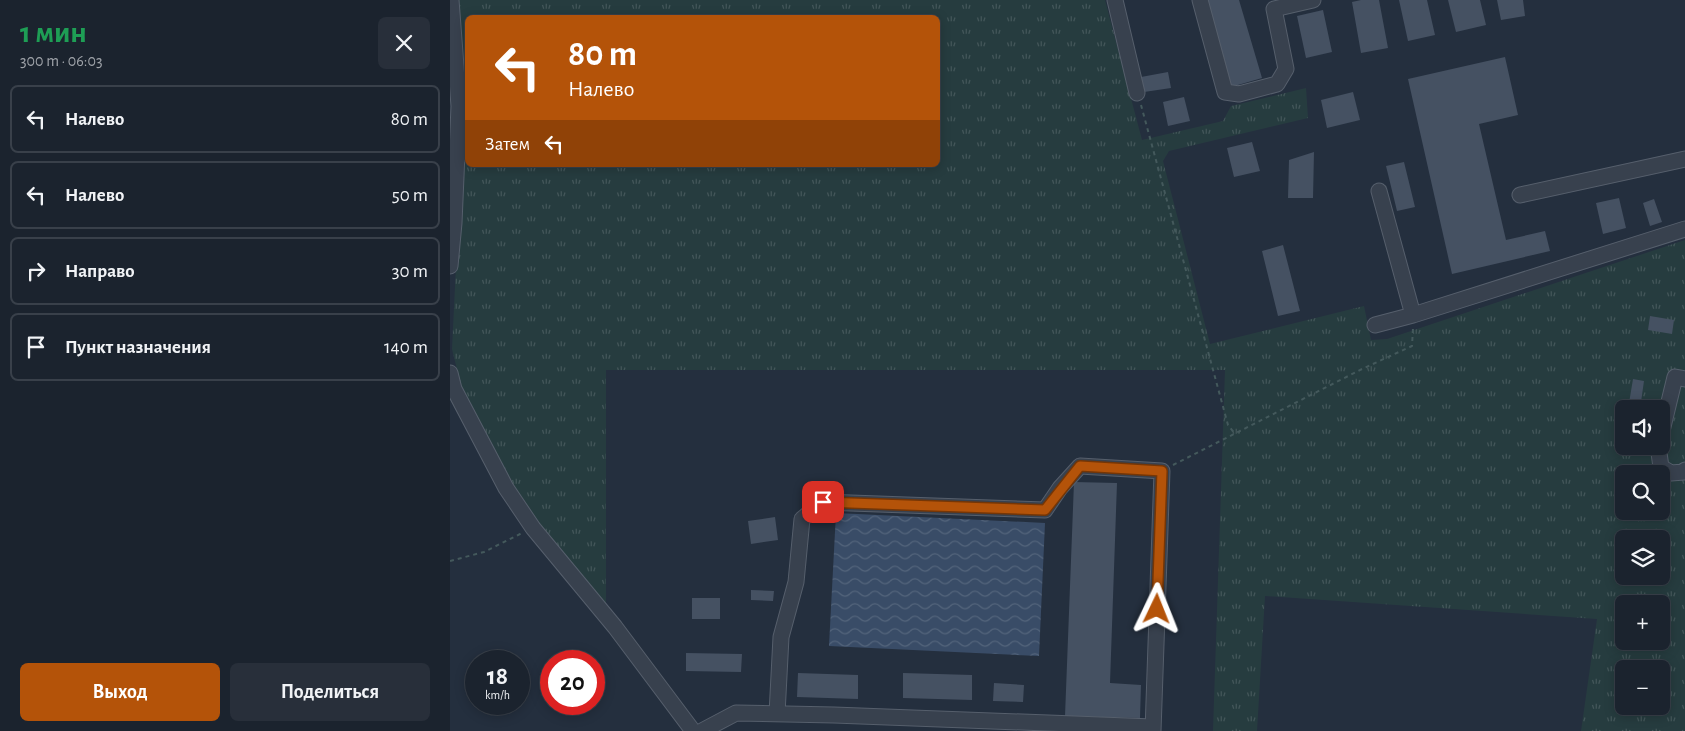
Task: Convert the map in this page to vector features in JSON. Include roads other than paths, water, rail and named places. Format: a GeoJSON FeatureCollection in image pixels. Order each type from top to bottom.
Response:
{"type":"FeatureCollection","features":[{"type":"Feature","properties":{"kind":"street"},"geometry":{"type":"LineString","coordinates":[[450,266],[460,106],[451,0]]}},
{"type":"Feature","properties":{"kind":"street"},"geometry":{"type":"LineString","coordinates":[[1115,0],[1137,93]]}},
{"type":"Feature","properties":{"kind":"street"},"geometry":{"type":"LineString","coordinates":[[1200,0],[1225,92],[1239,94],[1277,84],[1286,69],[1274,9],[1313,0]]}},
{"type":"Feature","properties":{"kind":"street"},"geometry":{"type":"LineString","coordinates":[[1520,195],[1685,159]]}},
{"type":"Feature","properties":{"kind":"street"},"geometry":{"type":"LineString","coordinates":[[1379,191],[1413,315]]}},
{"type":"Feature","properties":{"kind":"street"},"geometry":{"type":"LineString","coordinates":[[1375,325],[1413,315],[1685,229]]}},
{"type":"Feature","properties":{"kind":"street"},"geometry":{"type":"LineString","coordinates":[[450,373],[454,389],[506,488],[533,528],[615,627],[693,731]]}},
{"type":"Feature","properties":{"kind":"street"},"geometry":{"type":"LineString","coordinates":[[1669,400],[1675,377],[1685,379]]}},
{"type":"Feature","properties":{"kind":"street"},"geometry":{"type":"LineString","coordinates":[[1659,455],[1661,467],[1671,473],[1684,472],[1685,470]]}},
{"type":"Feature","properties":{"kind":"street"},"geometry":{"type":"LineString","coordinates":[[702,731],[736,713],[1153,729],[1162,471],[1080,466],[1045,510],[823,502],[802,519],[796,582],[781,637],[778,714]]}},
{"type":"Feature","properties":{"kind":"water"},"geometry":{"type":"Polygon","coordinates":[[[836,513],[1045,523],[1039,656],[829,646],[836,513]]]}}]}
